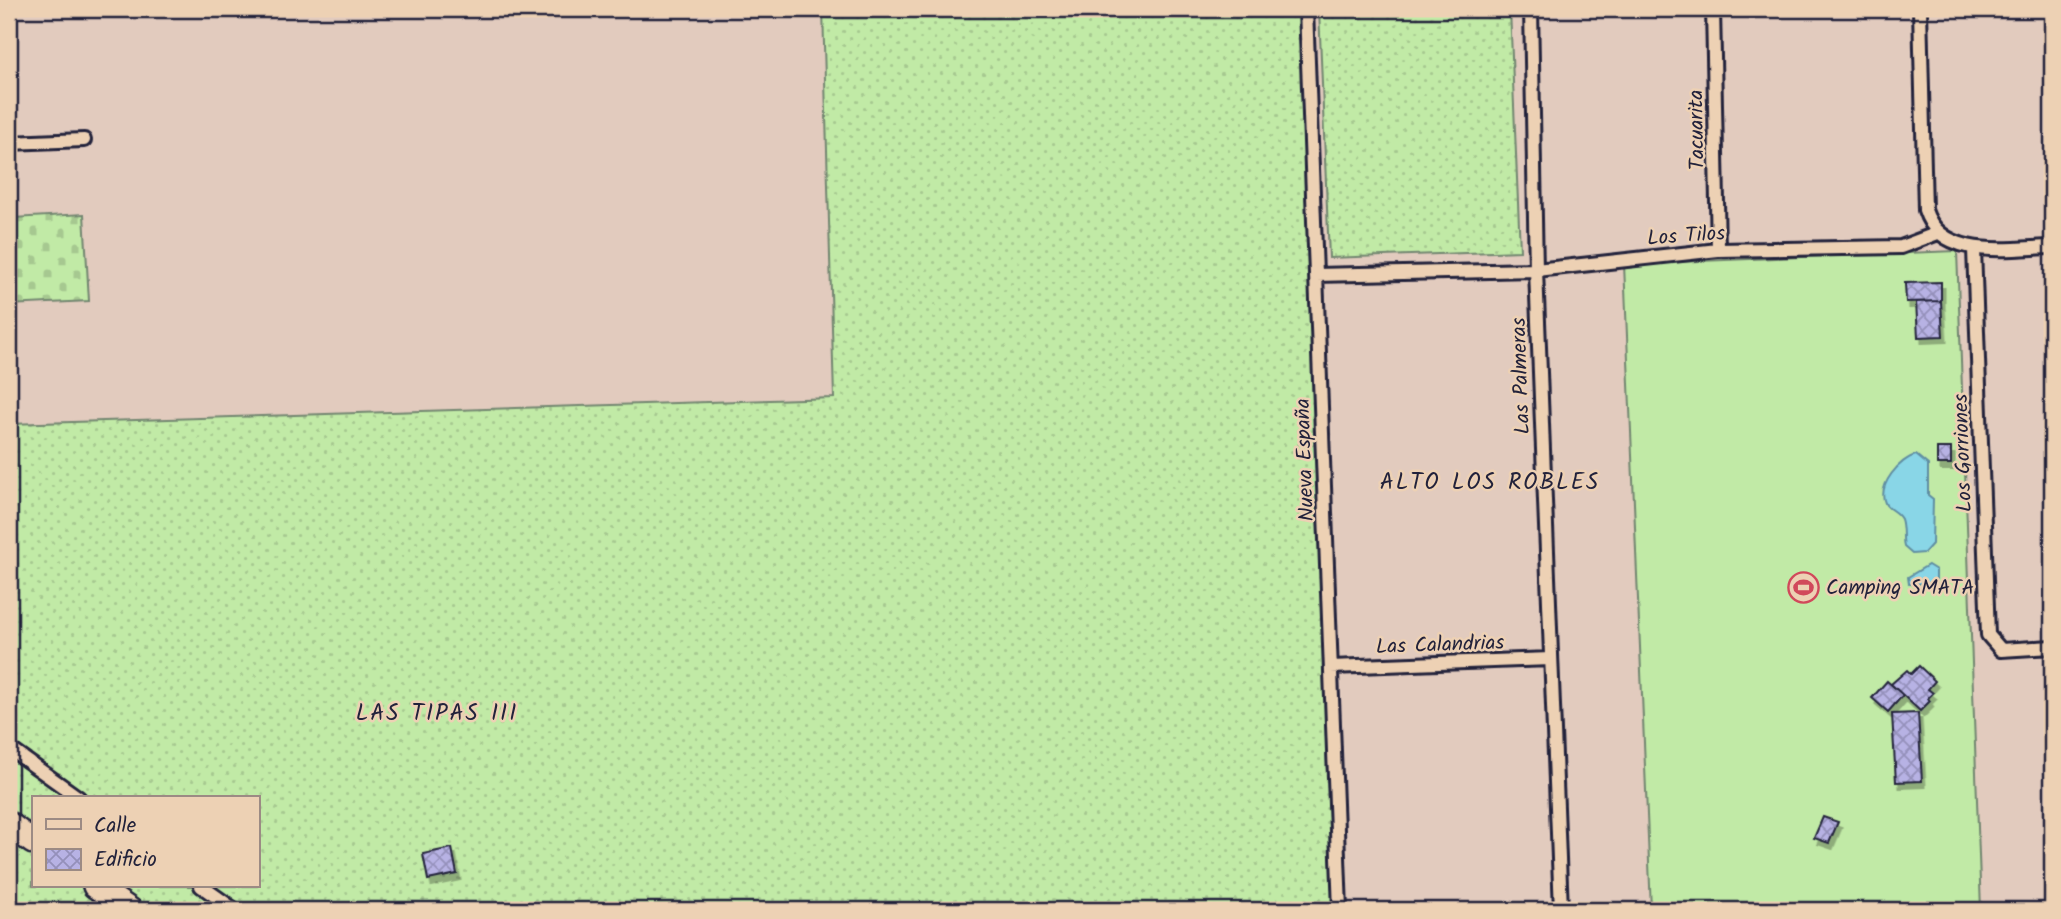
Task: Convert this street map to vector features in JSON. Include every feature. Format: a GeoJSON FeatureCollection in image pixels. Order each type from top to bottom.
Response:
{"type":"FeatureCollection","features":[{"type":"Feature","properties":{"kind":"highway"},"geometry":{"type":"LineString","coordinates":[[9,824],[32,841]]}},
{"type":"Feature","properties":{"kind":"highway"},"geometry":{"type":"LineString","coordinates":[[98,888],[130,910]]}},
{"type":"Feature","properties":{"kind":"street","name":"Nueva España"},"geometry":{"type":"LineString","coordinates":[[1306,9],[1340,910]]}},
{"type":"Feature","properties":{"kind":"street","name":"Las Palmeras"},"geometry":{"type":"LineString","coordinates":[[1531,9],[1536,270],[1561,910]]}},
{"type":"Feature","properties":{"kind":"street","name":"Tacuarita"},"geometry":{"type":"LineString","coordinates":[[1713,9],[1718,250]]}},
{"type":"Feature","properties":{"kind":"street"},"geometry":{"type":"LineString","coordinates":[[1920,9],[1925,210],[1928,221],[1938,233],[1974,249],[2052,247]]}},
{"type":"Feature","properties":{"kind":"street"},"geometry":{"type":"LineString","coordinates":[[9,144],[84,141]]}},
{"type":"Feature","properties":{"kind":"street","name":"Los Tilos"},"geometry":{"type":"LineString","coordinates":[[1316,275],[1536,270],[1718,250],[1901,247],[1938,233]]}},
{"type":"Feature","properties":{"kind":"street","name":"Los Gorriones"},"geometry":{"type":"LineString","coordinates":[[1974,249],[1988,635],[2001,650],[2052,647]]}},
{"type":"Feature","properties":{"kind":"street","name":"Las Calandrias"},"geometry":{"type":"LineString","coordinates":[[1331,667],[1551,659]]}},
{"type":"Feature","properties":{"kind":"street"},"geometry":{"type":"LineString","coordinates":[[9,748],[76,796]]}},
{"type":"Feature","properties":{"kind":"street"},"geometry":{"type":"LineString","coordinates":[[204,888],[235,910]]}},
{"type":"Feature","properties":{"kind":"green space"},"geometry":{"type":"Polygon","coordinates":[[[823,9],[1306,9],[1340,910],[17,910],[9,904],[9,424],[834,398],[823,9]]]}},
{"type":"Feature","properties":{"kind":"green space"},"geometry":{"type":"Polygon","coordinates":[[[1319,9],[1510,9],[1520,251],[1329,258],[1319,9]]]}},
{"type":"Feature","properties":{"kind":"green space"},"geometry":{"type":"Polygon","coordinates":[[[10,155],[13,218],[84,214],[89,301],[9,305],[10,155]]]}},
{"type":"Feature","properties":{"kind":"green space","name":"Camping SMATA"},"geometry":{"type":"Polygon","coordinates":[[[1957,251],[1981,910],[1651,910],[1624,264],[1957,251]]]}},
{"type":"Feature","properties":{"kind":"water"},"geometry":{"type":"Polygon","coordinates":[[[1916,455],[1928,465],[1928,495],[1933,499],[1932,544],[1924,553],[1912,554],[1904,547],[1901,519],[1886,505],[1883,496],[1887,481],[1897,467],[1916,455]]]}},
{"type":"Feature","properties":{"kind":"water"},"geometry":{"type":"Polygon","coordinates":[[[1928,565],[1936,570],[1936,583],[1909,584],[1908,577],[1928,565]]]}},
{"type":"Feature","properties":{"kind":"building"},"geometry":{"type":"Polygon","coordinates":[[[1941,282],[1941,301],[1906,302],[1905,283],[1941,282]]]}},
{"type":"Feature","properties":{"kind":"building"},"geometry":{"type":"Polygon","coordinates":[[[1941,301],[1943,336],[1918,337],[1916,302],[1941,301]]]}},
{"type":"Feature","properties":{"kind":"building"},"geometry":{"type":"Polygon","coordinates":[[[1937,448],[1951,448],[1951,464],[1937,464],[1937,448]]]}},
{"type":"Feature","properties":{"kind":"building"},"geometry":{"type":"Polygon","coordinates":[[[1919,666],[1935,681],[1928,689],[1933,693],[1928,698],[1930,701],[1920,711],[1891,684],[1907,670],[1911,674],[1919,666]]]}},
{"type":"Feature","properties":{"kind":"building"},"geometry":{"type":"Polygon","coordinates":[[[1887,681],[1903,695],[1888,712],[1872,698],[1887,681]]]}},
{"type":"Feature","properties":{"kind":"building"},"geometry":{"type":"Polygon","coordinates":[[[1918,713],[1922,781],[1896,782],[1892,714],[1918,713]]]}},
{"type":"Feature","properties":{"kind":"building"},"geometry":{"type":"Polygon","coordinates":[[[1823,817],[1838,822],[1829,843],[1814,838],[1823,817]]]}},
{"type":"Feature","properties":{"kind":"building"},"geometry":{"type":"Polygon","coordinates":[[[452,848],[457,874],[428,880],[423,854],[452,848]]]}},
{"type":"Feature","properties":{"kind":"railway"},"geometry":{"type":"LineString","coordinates":[[9,904],[17,910]]}},
{"type":"Feature","properties":{"kind":"place","name":"Camping SMATA"},"geometry":{"type":"Point","coordinates":[1803,587]}},
{"type":"Feature","properties":{"kind":"district","name":"ALTO LOS ROBLES"},"geometry":{"type":"Point","coordinates":[1490,481]}},
{"type":"Feature","properties":{"kind":"district","name":"LAS TIPAS III"},"geometry":{"type":"Point","coordinates":[437,712]}}]}
